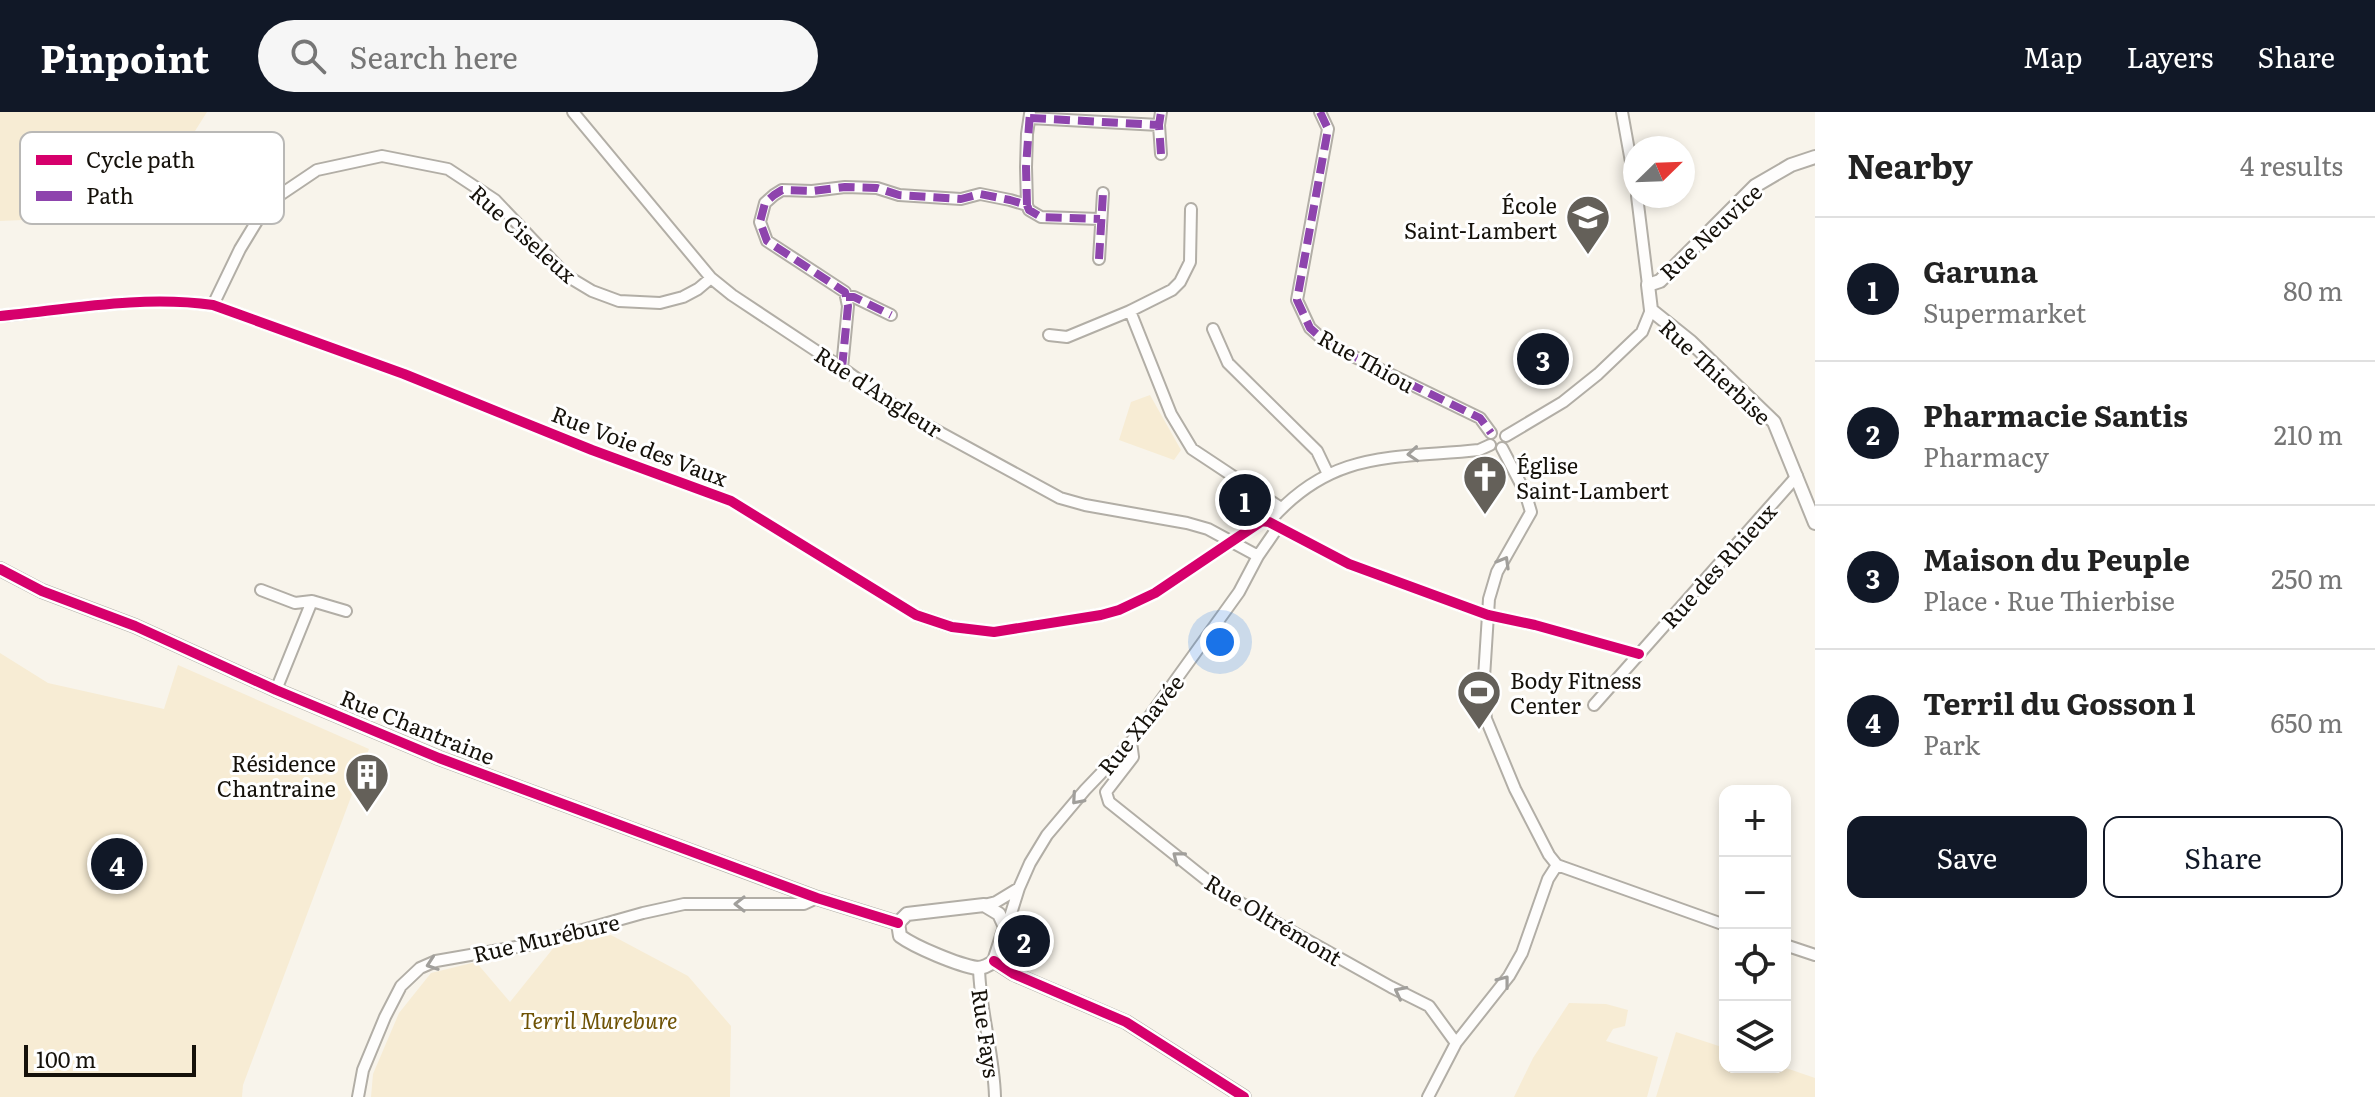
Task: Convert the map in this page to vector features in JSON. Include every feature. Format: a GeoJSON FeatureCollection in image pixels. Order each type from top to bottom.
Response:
{"type":"FeatureCollection","features":[{"type":"Feature","properties":{"kind":"street","name":"Rue d'Angleur"},"geometry":{"type":"LineString","coordinates":[[573,112],[711,278],[906,414],[1060,498],[1208,529],[1258,556]]}},
{"type":"Feature","properties":{"kind":"street"},"geometry":{"type":"LineString","coordinates":[[1161,112],[1161,154]]}},
{"type":"Feature","properties":{"kind":"street","name":"Rue Thiou"},"geometry":{"type":"LineString","coordinates":[[1320,112],[1328,129],[1297,300],[1310,328],[1328,344],[1480,418],[1490,439]]}},
{"type":"Feature","properties":{"kind":"street"},"geometry":{"type":"LineString","coordinates":[[1622,112],[1626,136]]}},
{"type":"Feature","properties":{"kind":"street"},"geometry":{"type":"LineString","coordinates":[[1100,219],[1041,217],[1029,210],[1026,167],[1030,115],[1159,125]]}},
{"type":"Feature","properties":{"kind":"street","name":"Rue Ciseleux"},"geometry":{"type":"LineString","coordinates":[[284,192],[317,170],[382,156],[448,169],[495,200],[567,276],[592,291],[619,301],[660,303],[683,297],[711,278]]}},
{"type":"Feature","properties":{"kind":"street","name":"Rue Neuvice"},"geometry":{"type":"LineString","coordinates":[[1648,285],[1660,281],[1755,186],[1791,165],[1815,157]]}},
{"type":"Feature","properties":{"kind":"street"},"geometry":{"type":"LineString","coordinates":[[842,368],[848,306],[845,292],[767,241],[760,222],[765,203],[782,190],[812,191],[845,187],[877,188],[899,195],[961,199],[980,194],[1027,205]]}},
{"type":"Feature","properties":{"kind":"street"},"geometry":{"type":"LineString","coordinates":[[1099,259],[1103,193]]}},
{"type":"Feature","properties":{"kind":"street"},"geometry":{"type":"LineString","coordinates":[[1638,208],[1648,285]]}},
{"type":"Feature","properties":{"kind":"street"},"geometry":{"type":"LineString","coordinates":[[1049,335],[1067,337],[1172,290],[1190,262],[1191,209]]}},
{"type":"Feature","properties":{"kind":"street","name":"Rue Ciseleux"},"geometry":{"type":"LineString","coordinates":[[213,305],[255,224]]}},
{"type":"Feature","properties":{"kind":"street","name":"Rue Thierbise"},"geometry":{"type":"LineString","coordinates":[[1506,436],[1563,402],[1642,332],[1651,310],[1648,285]]}},
{"type":"Feature","properties":{"kind":"street"},"geometry":{"type":"LineString","coordinates":[[846,297],[854,297],[891,315]]}},
{"type":"Feature","properties":{"kind":"street","name":"Rue Voie des Vaux"},"geometry":{"type":"LineString","coordinates":[[0,316],[153,300],[213,305],[404,374],[592,450],[731,501],[916,615],[952,627],[994,632],[1110,613],[1155,593],[1234,542],[1244,532],[1270,523]]}},
{"type":"Feature","properties":{"kind":"street","name":"Rue Thierbise"},"geometry":{"type":"LineString","coordinates":[[1651,310],[1691,342],[1774,422],[1815,523]]}},
{"type":"Feature","properties":{"kind":"street"},"geometry":{"type":"LineString","coordinates":[[1130,311],[1171,414],[1192,449],[1281,508]]}},
{"type":"Feature","properties":{"kind":"street"},"geometry":{"type":"LineString","coordinates":[[1213,329],[1228,363],[1317,451],[1328,474]]}},
{"type":"Feature","properties":{"kind":"street"},"geometry":{"type":"LineString","coordinates":[[1502,448],[1506,436],[1500,431],[1479,450],[1392,456],[1361,462],[1328,474],[1281,508],[1270,523],[1349,564],[1488,615],[1639,654]]}},
{"type":"Feature","properties":{"kind":"street"},"geometry":{"type":"LineString","coordinates":[[1490,439],[1493,448],[1502,448]]}},
{"type":"Feature","properties":{"kind":"street"},"geometry":{"type":"LineString","coordinates":[[1502,448],[1525,492],[1531,512],[1497,572],[1489,599],[1483,693],[1486,719],[1515,789],[1557,865],[1719,923]]}},
{"type":"Feature","properties":{"kind":"street","name":"Rue des Rhieux"},"geometry":{"type":"LineString","coordinates":[[1594,705],[1797,476]]}},
{"type":"Feature","properties":{"kind":"street","name":"Rue Xhavée"},"geometry":{"type":"LineString","coordinates":[[1005,927],[1030,863],[1047,835],[1131,742],[1239,592],[1258,556],[1270,523]]}},
{"type":"Feature","properties":{"kind":"street","name":"Rue Chantraine"},"geometry":{"type":"LineString","coordinates":[[0,569],[42,591],[135,626],[276,690],[439,758],[823,900],[898,923]]}},
{"type":"Feature","properties":{"kind":"street"},"geometry":{"type":"LineString","coordinates":[[261,590],[295,603],[312,601],[346,611]]}},
{"type":"Feature","properties":{"kind":"street"},"geometry":{"type":"LineString","coordinates":[[276,690],[312,601]]}},
{"type":"Feature","properties":{"kind":"street","name":"Rue Oltrémont"},"geometry":{"type":"LineString","coordinates":[[1131,742],[1133,757],[1106,792],[1109,802],[1223,893],[1429,1006],[1456,1043]]}},
{"type":"Feature","properties":{"kind":"street"},"geometry":{"type":"LineString","coordinates":[[1428,1097],[1456,1043],[1509,976],[1522,953],[1548,879],[1557,865]]}},
{"type":"Feature","properties":{"kind":"street"},"geometry":{"type":"LineString","coordinates":[[984,905],[999,914],[1005,927],[994,961],[979,968],[914,946],[900,936],[898,923],[907,914],[984,905],[996,902],[1019,888]]}},
{"type":"Feature","properties":{"kind":"street","name":"Rue Murébure"},"geometry":{"type":"LineString","coordinates":[[358,1097],[363,1070],[401,986],[420,968],[436,961],[533,944],[684,904],[804,904],[823,900]]}},
{"type":"Feature","properties":{"kind":"street"},"geometry":{"type":"LineString","coordinates":[[1791,947],[1815,955]]}},
{"type":"Feature","properties":{"kind":"street"},"geometry":{"type":"LineString","coordinates":[[994,961],[1014,974],[1126,1022],[1244,1097]]}},
{"type":"Feature","properties":{"kind":"street","name":"Rue Fays"},"geometry":{"type":"LineString","coordinates":[[979,968],[994,1067],[995,1097]]}},
{"type":"Feature","properties":{"kind":"green space"},"geometry":{"type":"Polygon","coordinates":[[[0,112],[207,112],[194,132],[20,132],[20,220],[0,221],[0,112]]]}},
{"type":"Feature","properties":{"kind":"green space"},"geometry":{"type":"Polygon","coordinates":[[[1150,395],[1181,450],[1174,460],[1119,440],[1131,402],[1150,395]]]}},
{"type":"Feature","properties":{"kind":"green space"},"geometry":{"type":"Polygon","coordinates":[[[0,653],[48,683],[164,709],[178,665],[369,749],[243,1085],[242,1097],[0,1097],[0,653]]]}},
{"type":"Feature","properties":{"kind":"green space","name":"Terril Murebure"},"geometry":{"type":"Polygon","coordinates":[[[611,935],[688,976],[731,1026],[730,1097],[371,1097],[373,1074],[399,1013],[431,973],[476,962],[510,1002],[555,946],[611,935]]]}},
{"type":"Feature","properties":{"kind":"green space"},"geometry":{"type":"Polygon","coordinates":[[[1569,1003],[1606,1004],[1628,1010],[1625,1026],[1613,1029],[1606,1041],[1658,1057],[1647,1097],[1514,1097],[1533,1058],[1569,1003]]]}},
{"type":"Feature","properties":{"kind":"green space"},"geometry":{"type":"Polygon","coordinates":[[[1676,1032],[1719,1046],[1719,1073],[1791,1073],[1791,1070],[1815,1078],[1815,1097],[1656,1097],[1676,1032]]]}},
{"type":"Feature","properties":{"kind":"marked path"},"geometry":{"type":"LineString","coordinates":[[1027,205],[1030,112]]}},
{"type":"Feature","properties":{"kind":"marked path"},"geometry":{"type":"LineString","coordinates":[[1161,112],[1161,154]]}},
{"type":"Feature","properties":{"kind":"marked path"},"geometry":{"type":"LineString","coordinates":[[1320,112],[1328,129],[1297,300],[1310,328],[1328,344],[1480,418],[1491,433]]}},
{"type":"Feature","properties":{"kind":"marked path"},"geometry":{"type":"LineString","coordinates":[[1030,118],[1159,125]]}},
{"type":"Feature","properties":{"kind":"marked path"},"geometry":{"type":"LineString","coordinates":[[842,368],[848,306],[845,292],[767,241],[760,222],[765,203],[774,195],[782,190],[877,188],[899,195],[961,199],[980,194],[1027,205]]}},
{"type":"Feature","properties":{"kind":"marked path"},"geometry":{"type":"LineString","coordinates":[[1099,259],[1103,193]]}},
{"type":"Feature","properties":{"kind":"marked path"},"geometry":{"type":"LineString","coordinates":[[1027,205],[1029,210],[1041,217],[1100,219]]}},
{"type":"Feature","properties":{"kind":"marked path"},"geometry":{"type":"LineString","coordinates":[[846,297],[854,297],[891,315]]}},
{"type":"Feature","properties":{"kind":"cycle path"},"geometry":{"type":"LineString","coordinates":[[0,316],[133,302],[213,305],[404,374],[592,450],[731,501],[916,615],[952,627],[994,632],[1119,610],[1155,593],[1262,521],[1349,564],[1488,615],[1639,654]]}},
{"type":"Feature","properties":{"kind":"cycle path"},"geometry":{"type":"LineString","coordinates":[[0,569],[42,591],[135,626],[276,690],[439,758],[817,898],[898,923]]}},
{"type":"Feature","properties":{"kind":"cycle path"},"geometry":{"type":"LineString","coordinates":[[994,961],[1014,974],[1126,1022],[1244,1097]]}},
{"type":"Feature","properties":{"kind":"place","name":"École Saint-Lambert"},"geometry":{"type":"Point","coordinates":[1588,256]}},
{"type":"Feature","properties":{"kind":"place","name":"Maison du Peuple"},"geometry":{"type":"Point","coordinates":[1543,359]}},
{"type":"Feature","properties":{"kind":"place","name":"Garuna"},"geometry":{"type":"Point","coordinates":[1245,500]}},
{"type":"Feature","properties":{"kind":"place","name":"Église Saint-Lambert"},"geometry":{"type":"Point","coordinates":[1485,516]}},
{"type":"Feature","properties":{"kind":"place","name":"Body Fitness Center"},"geometry":{"type":"Point","coordinates":[1479,731]}},
{"type":"Feature","properties":{"kind":"place","name":"Résidence Chantraine"},"geometry":{"type":"Point","coordinates":[367,814]}},
{"type":"Feature","properties":{"kind":"place","name":"Terril du Gosson 1"},"geometry":{"type":"Point","coordinates":[117,864]}},
{"type":"Feature","properties":{"kind":"place","name":"Pharmacie Santis"},"geometry":{"type":"Point","coordinates":[1024,941]}}]}
